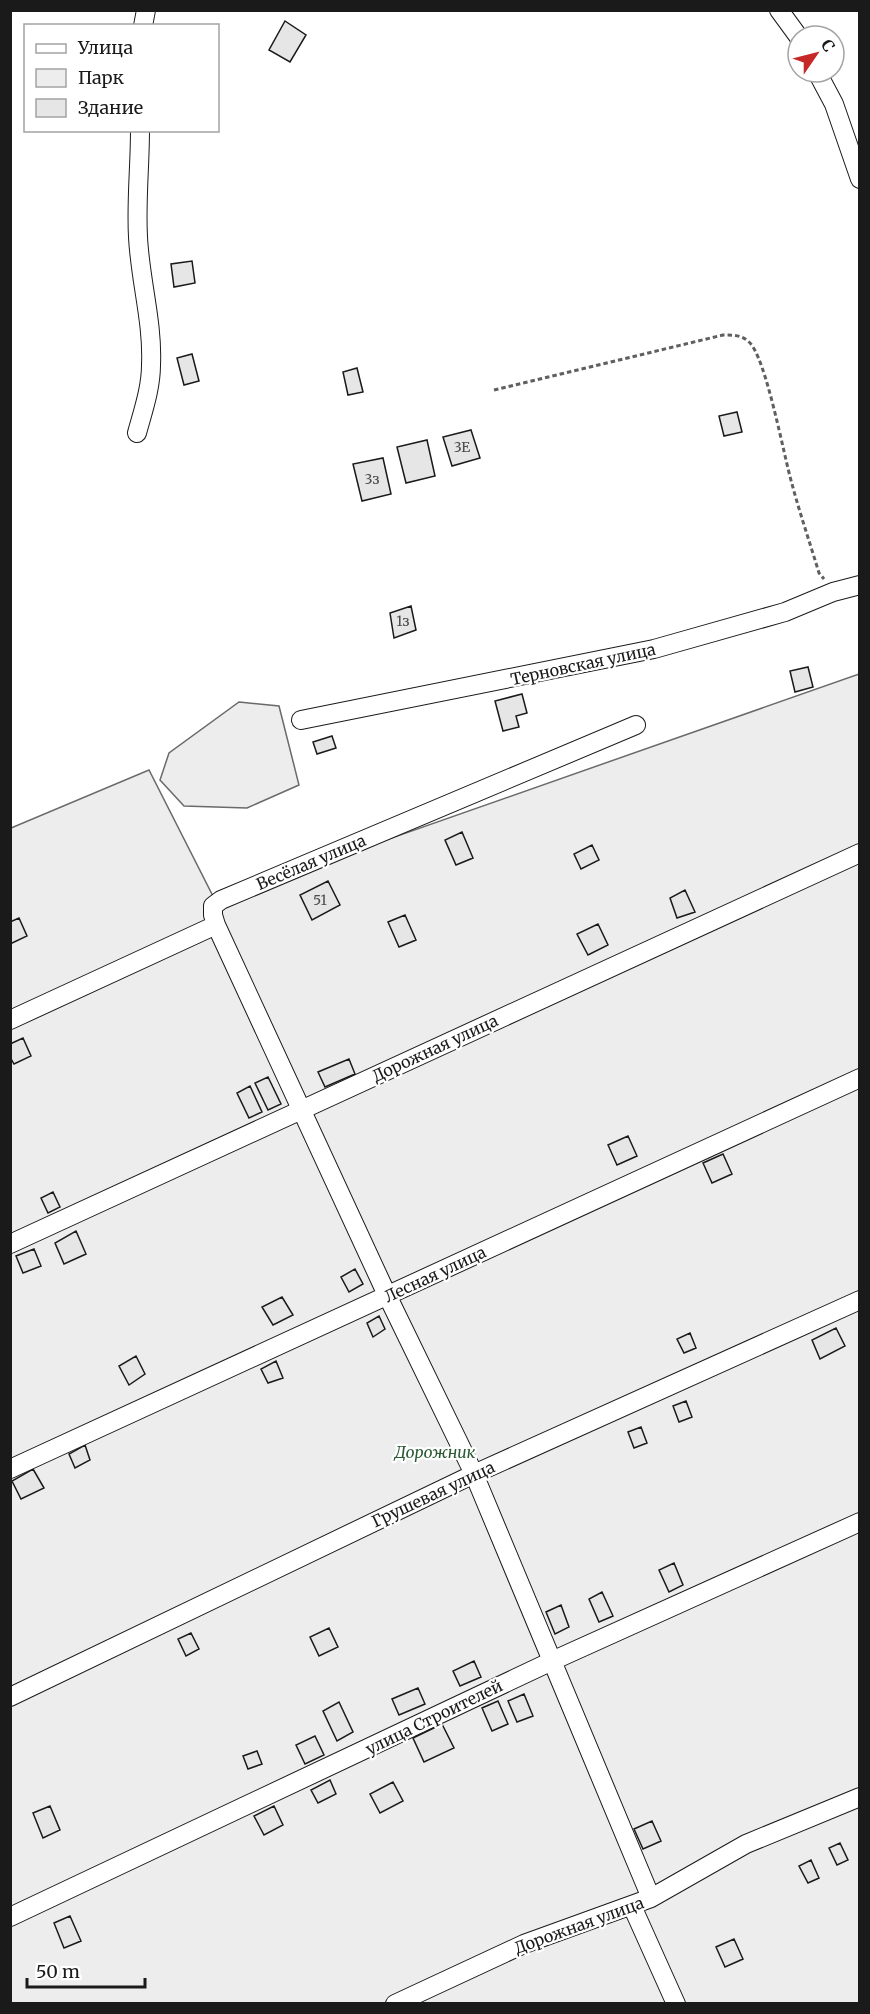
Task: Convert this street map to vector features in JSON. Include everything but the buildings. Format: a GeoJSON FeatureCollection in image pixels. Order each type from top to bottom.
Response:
{"type":"FeatureCollection","features":[{"type":"Feature","properties":{"kind":"street"},"geometry":{"type":"LineString","coordinates":[[779,10],[789,24]]}},
{"type":"Feature","properties":{"kind":"street"},"geometry":{"type":"LineString","coordinates":[[823,84],[834,104],[860,179]]}},
{"type":"Feature","properties":{"kind":"street"},"geometry":{"type":"LineString","coordinates":[[137,433],[152,366],[150,328],[138,237],[140,132]]}},
{"type":"Feature","properties":{"kind":"street","name":"Терновская улица"},"geometry":{"type":"LineString","coordinates":[[301,720],[654,649],[785,612],[833,592],[860,585]]}},
{"type":"Feature","properties":{"kind":"street","name":"Весёлая улица"},"geometry":{"type":"LineString","coordinates":[[216,925],[213,906],[221,900],[636,725]]}},
{"type":"Feature","properties":{"kind":"street","name":"Дорожная улица"},"geometry":{"type":"LineString","coordinates":[[10,1244],[860,853]]}},
{"type":"Feature","properties":{"kind":"street"},"geometry":{"type":"LineString","coordinates":[[10,1020],[216,925],[387,1295],[474,1474],[651,1898]]}},
{"type":"Feature","properties":{"kind":"street","name":"Лесная улица"},"geometry":{"type":"LineString","coordinates":[[10,1469],[860,1078]]}},
{"type":"Feature","properties":{"kind":"street","name":"Грушевая улица"},"geometry":{"type":"LineString","coordinates":[[10,1697],[474,1474],[860,1300]]}},
{"type":"Feature","properties":{"kind":"street","name":"улица Строителей"},"geometry":{"type":"LineString","coordinates":[[10,1917],[552,1661],[860,1522]]}},
{"type":"Feature","properties":{"kind":"street","name":"Дорожная улица"},"geometry":{"type":"LineString","coordinates":[[395,2004],[524,1944],[651,1898],[746,1844],[860,1797]]}},
{"type":"Feature","properties":{"kind":"street"},"geometry":{"type":"LineString","coordinates":[[632,1906],[676,2004]]}},
{"type":"Feature","properties":{"kind":"path"},"geometry":{"type":"LineString","coordinates":[[494,390],[723,335],[738,335],[750,342],[757,355],[768,390],[791,482],[819,573],[833,592]]}},
{"type":"Feature","properties":{"kind":"green space","name":"Дорожник"},"geometry":{"type":"Polygon","coordinates":[[[859,674],[859,2003],[11,2004],[11,828],[149,770],[215,900],[859,674]]]}},
{"type":"Feature","properties":{"kind":"green space"},"geometry":{"type":"Polygon","coordinates":[[[239,702],[279,706],[299,785],[247,808],[184,806],[160,780],[169,753],[239,702]]]}}]}
